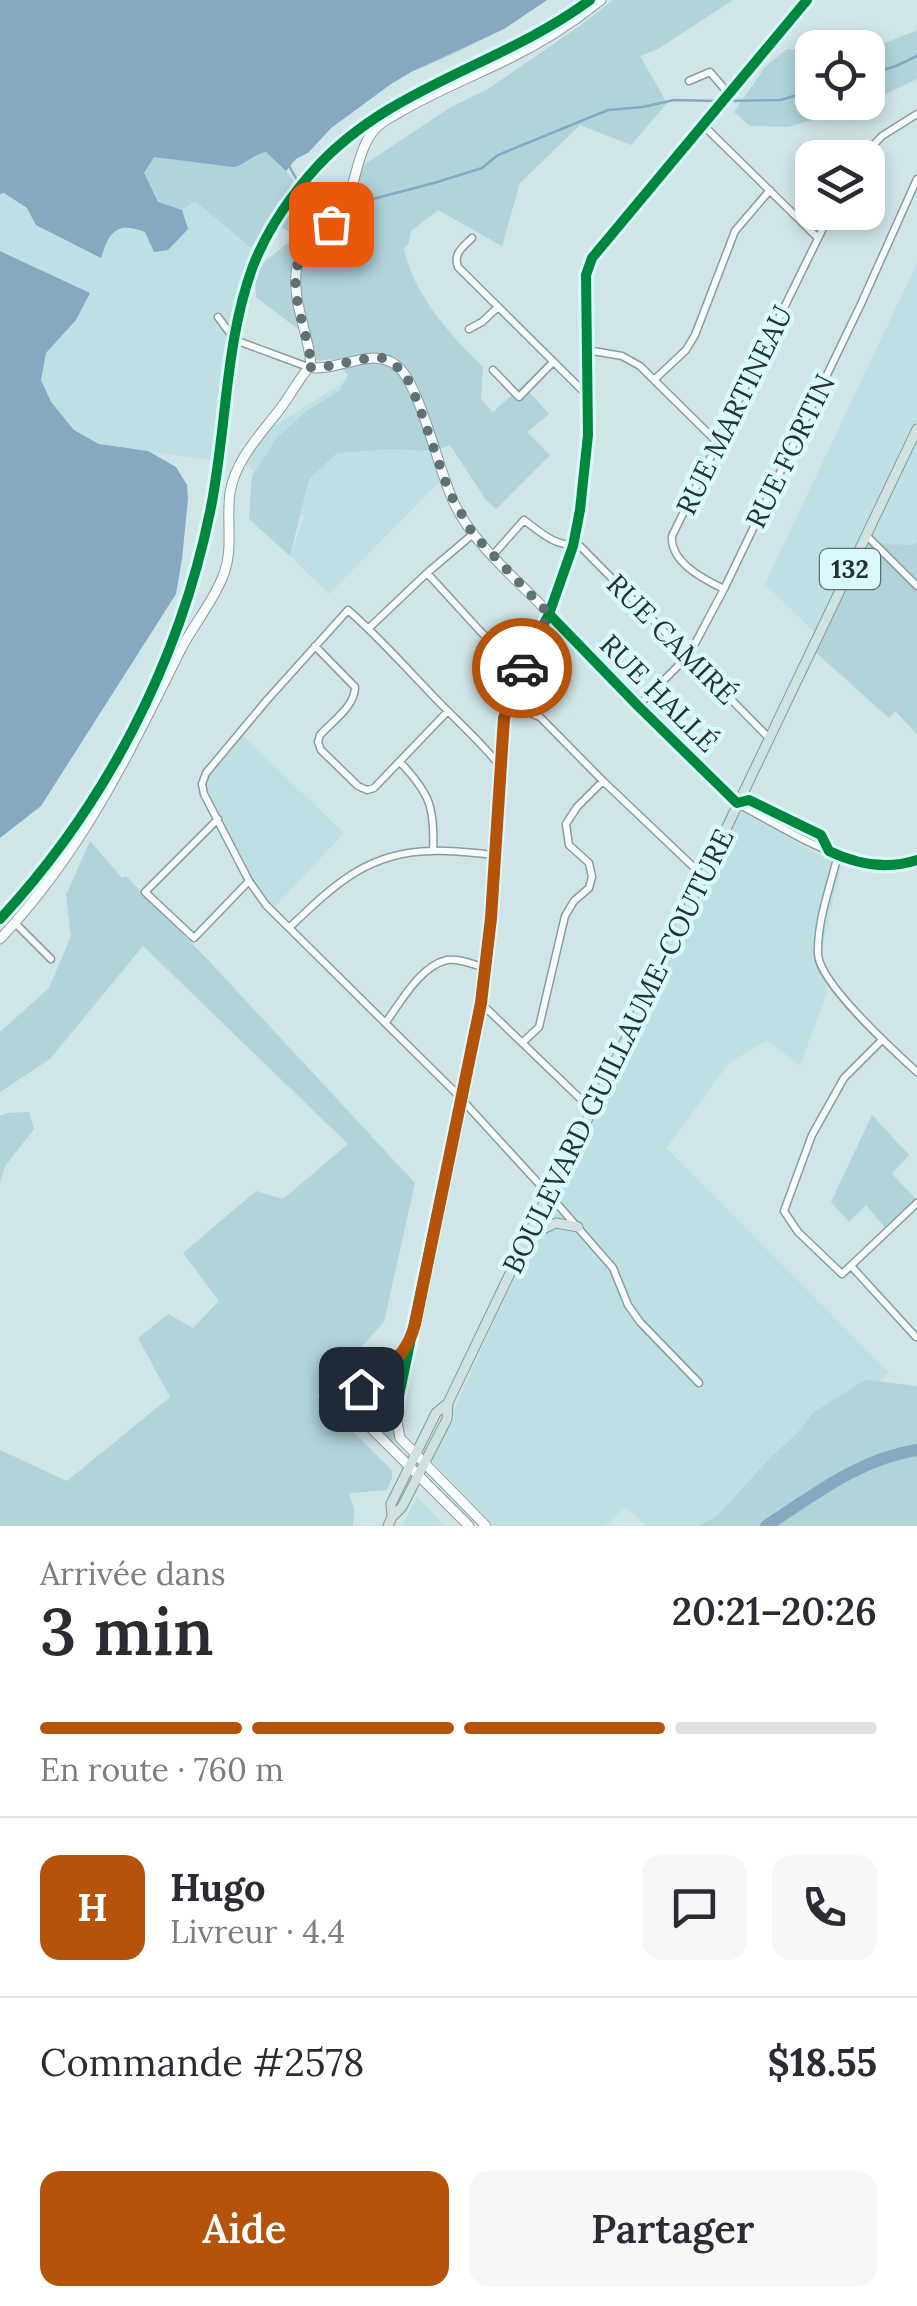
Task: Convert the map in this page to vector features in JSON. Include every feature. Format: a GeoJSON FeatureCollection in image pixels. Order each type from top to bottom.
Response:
{"type":"FeatureCollection","features":[{"type":"Feature","properties":{"kind":"main road","name":"BOULEVARD GUILLAUME-COUTURE"},"geometry":{"type":"LineString","coordinates":[[390,1522],[402,1507],[447,1418],[448,1403],[917,429]]}},
{"type":"Feature","properties":{"kind":"main road"},"geometry":{"type":"LineString","coordinates":[[530,1235],[556,1223],[578,1226]]}},
{"type":"Feature","properties":{"kind":"main road","name":"BOULEVARD GUILLAUME-COUTURE"},"geometry":{"type":"LineString","coordinates":[[390,1522],[391,1504],[436,1412],[448,1403]]}},
{"type":"Feature","properties":{"kind":"street"},"geometry":{"type":"LineString","coordinates":[[0,939],[83,835],[106,798],[188,636],[220,584],[230,549],[230,494],[236,473],[311,365],[296,293],[300,256],[343,208],[373,131],[425,98],[568,27],[601,0]]}},
{"type":"Feature","properties":{"kind":"street"},"geometry":{"type":"LineString","coordinates":[[395,1415],[486,968],[504,718],[521,670],[549,614],[573,546],[586,459],[586,275],[592,258],[807,0]]}},
{"type":"Feature","properties":{"kind":"street"},"geometry":{"type":"LineString","coordinates":[[689,81],[710,72],[728,93]]}},
{"type":"Feature","properties":{"kind":"street"},"geometry":{"type":"LineString","coordinates":[[878,140],[914,115],[917,127]]}},
{"type":"Feature","properties":{"kind":"street"},"geometry":{"type":"LineString","coordinates":[[702,124],[818,238]]}},
{"type":"Feature","properties":{"kind":"street","name":"RUE FORTIN"},"geometry":{"type":"LineString","coordinates":[[638,706],[689,655],[724,589],[917,179]]}},
{"type":"Feature","properties":{"kind":"street"},"geometry":{"type":"LineString","coordinates":[[655,379],[686,350],[736,231],[770,190]]}},
{"type":"Feature","properties":{"kind":"street","name":"RUE MARTINEAU"},"geometry":{"type":"LineString","coordinates":[[724,589],[700,577],[674,551],[672,536],[822,230]]}},
{"type":"Feature","properties":{"kind":"street"},"geometry":{"type":"LineString","coordinates":[[472,238],[458,252],[458,267],[588,397]]}},
{"type":"Feature","properties":{"kind":"street"},"geometry":{"type":"LineString","coordinates":[[468,330],[498,307]]}},
{"type":"Feature","properties":{"kind":"street","name":"RUE HALLÉ"},"geometry":{"type":"LineString","coordinates":[[218,316],[235,340],[308,367],[382,358],[404,371],[449,492],[473,534],[737,803]]}},
{"type":"Feature","properties":{"kind":"street"},"geometry":{"type":"LineString","coordinates":[[587,350],[622,356],[640,366],[718,443]]}},
{"type":"Feature","properties":{"kind":"street"},"geometry":{"type":"LineString","coordinates":[[493,370],[520,397],[553,362]]}},
{"type":"Feature","properties":{"kind":"street","name":"RUE CAMIRÉ"},"geometry":{"type":"LineString","coordinates":[[493,556],[524,520],[556,543],[580,546],[769,738]]}},
{"type":"Feature","properties":{"kind":"street"},"geometry":{"type":"LineString","coordinates":[[369,628],[473,534]]}},
{"type":"Feature","properties":{"kind":"street"},"geometry":{"type":"LineString","coordinates":[[866,535],[917,586]]}},
{"type":"Feature","properties":{"kind":"street"},"geometry":{"type":"LineString","coordinates":[[427,573],[521,670]]}},
{"type":"Feature","properties":{"kind":"street"},"geometry":{"type":"LineString","coordinates":[[501,767],[348,610],[206,773],[202,784],[249,880],[266,904],[461,1098],[549,1192],[614,1268],[628,1305],[640,1322],[699,1382]]}},
{"type":"Feature","properties":{"kind":"street"},"geometry":{"type":"LineString","coordinates":[[315,646],[355,687],[352,702],[320,735],[318,742],[321,750],[358,786],[374,788],[448,711]]}},
{"type":"Feature","properties":{"kind":"street"},"geometry":{"type":"LineString","coordinates":[[509,704],[540,717],[703,876]]}},
{"type":"Feature","properties":{"kind":"street"},"geometry":{"type":"LineString","coordinates":[[400,762],[429,800],[434,820],[433,850]]}},
{"type":"Feature","properties":{"kind":"street"},"geometry":{"type":"LineString","coordinates":[[523,1042],[539,1027],[565,916],[592,878],[589,863],[569,845],[566,824],[603,781]]}},
{"type":"Feature","properties":{"kind":"street"},"geometry":{"type":"LineString","coordinates":[[737,803],[838,855],[876,865],[917,860]]}},
{"type":"Feature","properties":{"kind":"street"},"geometry":{"type":"LineString","coordinates":[[218,819],[144,892],[194,938],[249,880]]}},
{"type":"Feature","properties":{"kind":"street"},"geometry":{"type":"LineString","coordinates":[[289,928],[350,874],[379,858],[433,850],[495,855]]}},
{"type":"Feature","properties":{"kind":"street"},"geometry":{"type":"LineString","coordinates":[[838,855],[824,907],[818,958],[830,982],[917,1072]]}},
{"type":"Feature","properties":{"kind":"street"},"geometry":{"type":"LineString","coordinates":[[15,923],[52,959]]}},
{"type":"Feature","properties":{"kind":"street"},"geometry":{"type":"LineString","coordinates":[[386,1022],[431,967],[448,960],[486,968]]}},
{"type":"Feature","properties":{"kind":"street"},"geometry":{"type":"LineString","coordinates":[[480,1006],[592,1110]]}},
{"type":"Feature","properties":{"kind":"street"},"geometry":{"type":"LineString","coordinates":[[882,1040],[844,1078],[812,1135],[784,1211],[798,1232],[842,1274],[916,1206]]}},
{"type":"Feature","properties":{"kind":"street"},"geometry":{"type":"LineString","coordinates":[[852,1267],[916,1337]]}},
{"type":"Feature","properties":{"kind":"street"},"geometry":{"type":"LineString","coordinates":[[410,1344],[366,1384],[358,1395],[356,1410],[469,1526]]}},
{"type":"Feature","properties":{"kind":"street"},"geometry":{"type":"LineString","coordinates":[[358,1395],[377,1386],[392,1393],[400,1438],[486,1526]]}},
{"type":"Feature","properties":{"kind":"shaded area"},"geometry":{"type":"Polygon","coordinates":[[[0,0],[547,0],[504,29],[391,84],[331,128],[286,171],[266,152],[233,167],[154,157],[144,173],[158,202],[182,210],[188,229],[168,250],[154,252],[145,232],[120,229],[107,241],[101,258],[36,225],[27,208],[0,194],[0,0]]]}},
{"type":"Feature","properties":{"kind":"shaded area"},"geometry":{"type":"Polygon","coordinates":[[[112,0],[547,0],[508,26],[391,84],[331,128],[309,152],[295,159],[286,171],[312,203],[333,212],[349,194],[365,164],[451,107],[488,89],[613,0],[733,0],[658,49],[640,56],[667,103],[631,145],[580,125],[520,183],[502,246],[438,210],[411,231],[404,249],[416,282],[446,328],[483,367],[481,399],[493,412],[551,360],[556,365],[529,392],[549,414],[527,432],[550,455],[496,509],[450,445],[434,451],[337,453],[309,479],[290,556],[249,519],[252,476],[276,439],[304,413],[340,390],[348,375],[332,359],[317,361],[312,340],[256,297],[255,270],[296,236],[268,219],[251,248],[195,201],[182,210],[188,229],[168,250],[154,252],[145,232],[127,228],[111,235],[101,258],[36,225],[27,208],[0,194],[0,155],[112,0]]]}},
{"type":"Feature","properties":{"kind":"shaded area"},"geometry":{"type":"Polygon","coordinates":[[[917,30],[917,79],[885,94],[885,43],[917,30]]]}},
{"type":"Feature","properties":{"kind":"shaded area"},"geometry":{"type":"Polygon","coordinates":[[[787,49],[795,50],[795,120],[812,120],[788,127],[750,126],[734,112],[766,66],[787,49]]]}},
{"type":"Feature","properties":{"kind":"shaded area"},"geometry":{"type":"Polygon","coordinates":[[[0,194],[100,258],[108,236],[118,229],[131,227],[145,232],[195,201],[251,248],[231,321],[215,461],[99,444],[74,430],[51,402],[41,380],[46,353],[76,320],[89,293],[0,250],[0,194]]]}},
{"type":"Feature","properties":{"kind":"shaded area"},"geometry":{"type":"Polygon","coordinates":[[[0,251],[90,293],[76,320],[46,353],[41,380],[51,402],[74,430],[99,444],[148,451],[176,467],[187,485],[188,499],[176,594],[41,806],[0,838],[0,251]]]}},
{"type":"Feature","properties":{"kind":"shaded area"},"geometry":{"type":"Polygon","coordinates":[[[917,263],[917,542],[867,544],[814,632],[765,584],[917,263]]]}},
{"type":"Feature","properties":{"kind":"shaded area"},"geometry":{"type":"Polygon","coordinates":[[[382,358],[393,362],[443,478],[329,594],[290,556],[304,516],[243,461],[260,435],[382,358]]]}},
{"type":"Feature","properties":{"kind":"shaded area"},"geometry":{"type":"Polygon","coordinates":[[[917,542],[917,734],[895,711],[889,718],[814,651],[867,543],[917,542]]]}},
{"type":"Feature","properties":{"kind":"shaded area"},"geometry":{"type":"Polygon","coordinates":[[[241,734],[344,833],[272,910],[207,791],[206,773],[241,734]]]}},
{"type":"Feature","properties":{"kind":"shaded area"},"geometry":{"type":"Polygon","coordinates":[[[730,805],[841,867],[820,957],[827,992],[800,1066],[767,1040],[729,1063],[666,1148],[889,1372],[714,1526],[647,1526],[625,1507],[605,1526],[494,1526],[431,1460],[730,805]]]}},
{"type":"Feature","properties":{"kind":"shaded area"},"geometry":{"type":"Polygon","coordinates":[[[90,841],[122,878],[126,876],[209,961],[415,1183],[384,1322],[317,1396],[392,1470],[387,1490],[349,1493],[354,1509],[353,1526],[0,1526],[0,1450],[67,1481],[170,1397],[138,1338],[168,1314],[193,1328],[219,1301],[183,1253],[256,1191],[283,1199],[348,1144],[143,946],[50,1059],[0,1092],[0,1032],[49,988],[71,936],[66,895],[90,841]]]}},
{"type":"Feature","properties":{"kind":"shaded area"},"geometry":{"type":"Polygon","coordinates":[[[29,1112],[34,1129],[5,1166],[0,1183],[0,1116],[29,1112]]]}},
{"type":"Feature","properties":{"kind":"shaded area"},"geometry":{"type":"Polygon","coordinates":[[[872,1115],[909,1155],[892,1174],[917,1200],[888,1231],[866,1205],[849,1222],[831,1202],[872,1115]]]}},
{"type":"Feature","properties":{"kind":"shaded area"},"geometry":{"type":"Polygon","coordinates":[[[410,1344],[397,1401],[398,1433],[389,1446],[360,1417],[361,1389],[410,1344]]]}},
{"type":"Feature","properties":{"kind":"shaded area"},"geometry":{"type":"Polygon","coordinates":[[[865,1380],[917,1386],[917,1526],[698,1526],[717,1516],[814,1412],[865,1380]]]}},
{"type":"Feature","properties":{"kind":"shaded area"},"geometry":{"type":"Polygon","coordinates":[[[417,1497],[445,1526],[402,1526],[417,1497]]]}},
{"type":"Feature","properties":{"kind":"waterway"},"geometry":{"type":"LineString","coordinates":[[885,70],[917,56]]}},
{"type":"Feature","properties":{"kind":"waterway"},"geometry":{"type":"LineString","coordinates":[[725,101],[780,100],[795,96]]}},
{"type":"Feature","properties":{"kind":"waterway"},"geometry":{"type":"LineString","coordinates":[[350,205],[482,168],[498,155],[608,110],[674,100],[717,101]]}},
{"type":"Feature","properties":{"kind":"waterway"},"geometry":{"type":"LineString","coordinates":[[288,164],[297,180]]}},
{"type":"Feature","properties":{"kind":"waterway"},"geometry":{"type":"LineString","coordinates":[[310,192],[342,205]]}},
{"type":"Feature","properties":{"kind":"waterway"},"geometry":{"type":"LineString","coordinates":[[766,1526],[856,1470],[917,1450]]}},
{"type":"Feature","properties":{"kind":"cycle path"},"geometry":{"type":"LineString","coordinates":[[0,919],[73,829],[133,730],[158,677],[179,623],[210,512],[236,326],[253,266],[279,215],[314,170],[376,117],[520,43],[590,0]]}},
{"type":"Feature","properties":{"kind":"cycle path"},"geometry":{"type":"LineString","coordinates":[[395,1415],[481,1003],[491,918],[504,718],[521,670],[549,614],[573,546],[580,510],[588,435],[586,275],[592,258],[807,0]]}},
{"type":"Feature","properties":{"kind":"cycle path"},"geometry":{"type":"LineString","coordinates":[[549,614],[737,803],[749,800],[821,835],[829,851],[850,859],[883,865],[917,860]]}},
{"type":"Feature","properties":{"kind":"way so far"},"geometry":{"type":"LineString","coordinates":[[331,224],[300,256],[296,272],[296,293],[310,353],[308,367],[382,358],[404,371],[449,492],[466,524],[549,614],[522,668]]}},
{"type":"Feature","properties":{"kind":"route"},"geometry":{"type":"LineString","coordinates":[[361,1389],[399,1358],[410,1344],[415,1324],[481,1003],[491,918],[504,718],[522,668]]}}]}
